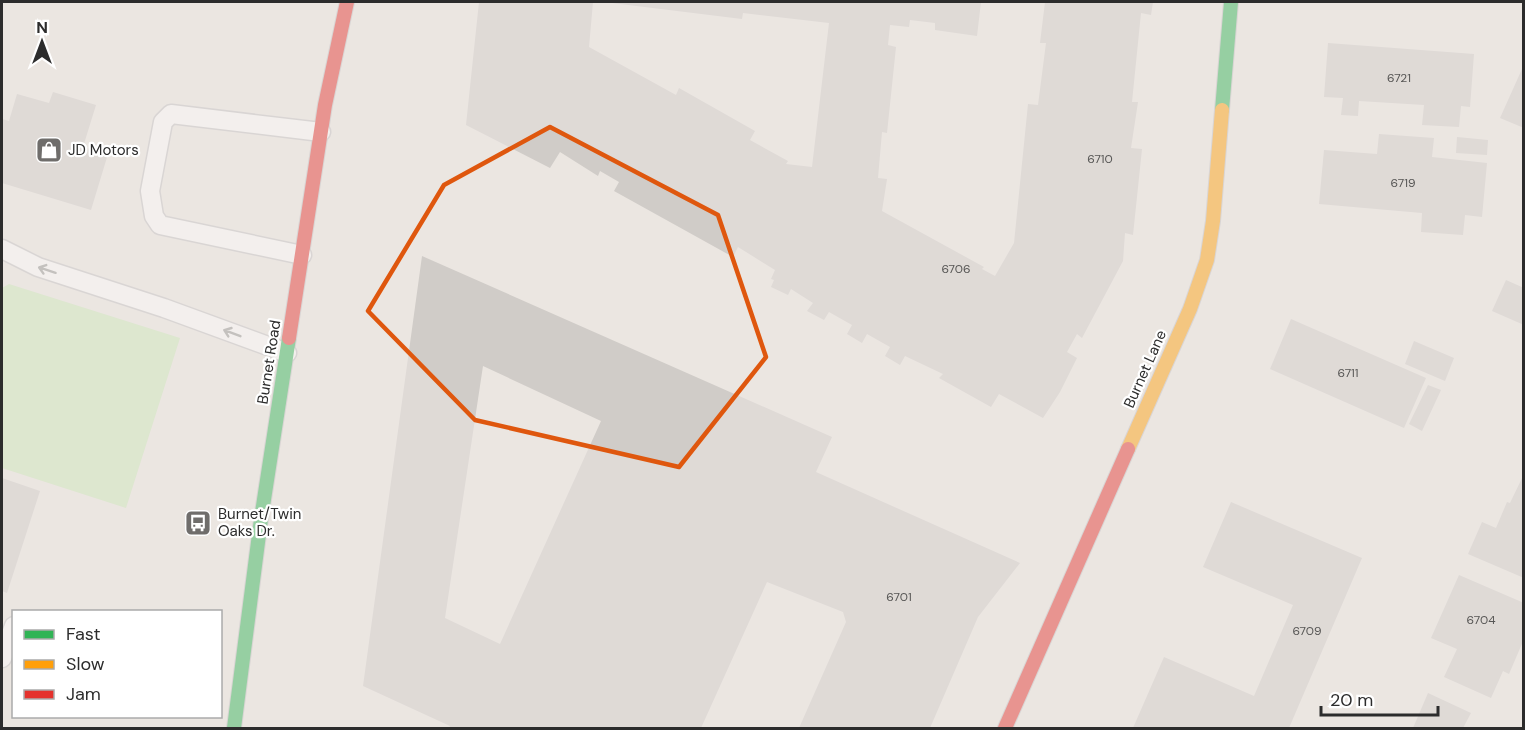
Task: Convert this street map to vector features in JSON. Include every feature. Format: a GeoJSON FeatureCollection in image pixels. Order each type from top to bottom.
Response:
{"type":"FeatureCollection","features":[{"type":"Feature","properties":{"kind":"street","name":"Burnet Road"},"geometry":{"type":"LineString","coordinates":[[234,729],[261,519],[286,353],[321,132],[347,2]]}},
{"type":"Feature","properties":{"kind":"street","name":"Burnet Lane"},"geometry":{"type":"LineString","coordinates":[[1005,729],[1190,309],[1207,260],[1213,221],[1231,2]]}},
{"type":"Feature","properties":{"kind":"lane"},"geometry":{"type":"LineString","coordinates":[[302,255],[160,225],[154,216],[150,191],[163,122],[171,114],[321,132]]}},
{"type":"Feature","properties":{"kind":"lane"},"geometry":{"type":"LineString","coordinates":[[2,249],[38,267],[181,314],[286,353]]}},
{"type":"Feature","properties":{"kind":"lane"},"geometry":{"type":"LineString","coordinates":[[2,658],[12,631]]}},
{"type":"Feature","properties":{"kind":"lane"},"geometry":{"type":"LineString","coordinates":[[222,686],[239,691]]}},
{"type":"Feature","properties":{"kind":"highlighted area"},"geometry":{"type":"Polygon","coordinates":[[[550,127],[718,215],[766,357],[679,467],[475,420],[368,311],[444,185],[550,127]]]}},
{"type":"Feature","properties":{"kind":"green space"},"geometry":{"type":"Polygon","coordinates":[[[9,284],[180,338],[126,508],[2,468],[2,288],[9,284]]]}},
{"type":"Feature","properties":{"kind":"building"},"geometry":{"type":"Polygon","coordinates":[[[479,2],[593,2],[589,47],[676,95],[679,88],[755,131],[750,140],[788,161],[786,164],[812,167],[829,23],[743,13],[742,19],[604,2],[981,2],[977,36],[935,30],[935,23],[910,20],[909,27],[890,25],[888,45],[896,47],[887,133],[882,132],[878,178],[887,179],[882,211],[984,267],[982,269],[995,276],[1014,243],[1028,104],[1038,105],[1046,43],[1040,43],[1045,2],[1153,2],[1151,15],[1141,13],[1132,102],[1138,102],[1131,148],[1142,149],[1133,235],[1125,233],[1123,261],[1082,338],[1077,334],[1067,352],[1077,358],[1060,392],[1043,418],[999,394],[991,407],[939,378],[943,374],[905,356],[900,365],[885,356],[890,347],[867,334],[862,343],[847,334],[852,325],[829,312],[824,320],[807,311],[813,303],[791,289],[788,295],[771,287],[774,280],[771,279],[775,270],[738,247],[733,257],[614,191],[619,182],[600,171],[598,176],[560,152],[550,168],[466,125],[479,2]]]}},
{"type":"Feature","properties":{"kind":"building"},"geometry":{"type":"Polygon","coordinates":[[[1328,43],[1474,54],[1470,107],[1461,106],[1459,127],[1422,125],[1424,105],[1359,101],[1358,116],[1341,115],[1343,98],[1324,97],[1328,43]]]}},
{"type":"Feature","properties":{"kind":"building"},"geometry":{"type":"Polygon","coordinates":[[[1522,69],[1524,70],[1524,128],[1500,118],[1522,69]]]}},
{"type":"Feature","properties":{"kind":"building","name":"JD Motors"},"geometry":{"type":"Polygon","coordinates":[[[53,92],[96,105],[83,147],[108,154],[91,210],[2,183],[2,119],[9,121],[17,94],[49,103],[53,92]]]}},
{"type":"Feature","properties":{"kind":"building"},"geometry":{"type":"Polygon","coordinates":[[[1379,134],[1434,138],[1432,157],[1487,163],[1482,217],[1465,215],[1463,235],[1421,232],[1422,213],[1319,204],[1324,150],[1377,154],[1379,134]]]}},
{"type":"Feature","properties":{"kind":"building"},"geometry":{"type":"Polygon","coordinates":[[[1457,137],[1488,140],[1487,155],[1456,153],[1457,137]]]}},
{"type":"Feature","properties":{"kind":"building"},"geometry":{"type":"Polygon","coordinates":[[[422,256],[832,437],[816,472],[1020,563],[978,617],[930,728],[799,728],[846,622],[843,612],[767,582],[701,728],[449,728],[450,726],[363,686],[422,256]],[[483,366],[445,618],[500,644],[601,421],[483,366]]]}},
{"type":"Feature","properties":{"kind":"building"},"geometry":{"type":"Polygon","coordinates":[[[1506,280],[1524,288],[1524,325],[1492,311],[1506,280]]]}},
{"type":"Feature","properties":{"kind":"building"},"geometry":{"type":"Polygon","coordinates":[[[1291,319],[1426,378],[1404,428],[1270,369],[1291,319]]]}},
{"type":"Feature","properties":{"kind":"building"},"geometry":{"type":"Polygon","coordinates":[[[1414,341],[1454,358],[1445,381],[1405,364],[1414,341]]]}},
{"type":"Feature","properties":{"kind":"building"},"geometry":{"type":"Polygon","coordinates":[[[1428,385],[1441,390],[1422,431],[1409,424],[1428,385]]]}},
{"type":"Feature","properties":{"kind":"building"},"geometry":{"type":"Polygon","coordinates":[[[1524,474],[1524,578],[1468,554],[1482,522],[1496,528],[1507,502],[1510,503],[1524,474]]]}},
{"type":"Feature","properties":{"kind":"building"},"geometry":{"type":"Polygon","coordinates":[[[2,478],[40,491],[7,593],[2,591],[2,478]]]}},
{"type":"Feature","properties":{"kind":"building"},"geometry":{"type":"Polygon","coordinates":[[[1231,502],[1362,558],[1289,728],[1133,728],[1164,657],[1254,696],[1293,605],[1203,567],[1231,502]]]}},
{"type":"Feature","properties":{"kind":"building"},"geometry":{"type":"Polygon","coordinates":[[[1459,575],[1524,603],[1524,639],[1509,674],[1503,671],[1491,698],[1444,677],[1457,649],[1431,638],[1459,575]]]}},
{"type":"Feature","properties":{"kind":"building"},"geometry":{"type":"Polygon","coordinates":[[[1428,693],[1471,713],[1463,728],[1413,728],[1428,693]]]}},
{"type":"Feature","properties":{"kind":"traffic: fast"},"geometry":{"type":"LineString","coordinates":[[1222,110],[1231,2]]}},
{"type":"Feature","properties":{"kind":"traffic: fast"},"geometry":{"type":"LineString","coordinates":[[234,728],[261,519],[289,338]]}},
{"type":"Feature","properties":{"kind":"traffic: slow"},"geometry":{"type":"LineString","coordinates":[[1128,449],[1190,309],[1207,260],[1213,221],[1222,110]]}},
{"type":"Feature","properties":{"kind":"traffic: jam"},"geometry":{"type":"LineString","coordinates":[[289,338],[325,105],[347,2]]}},
{"type":"Feature","properties":{"kind":"traffic: jam"},"geometry":{"type":"LineString","coordinates":[[1005,728],[1128,449]]}},
{"type":"Feature","properties":{"kind":"place","name":"JD Motors"},"geometry":{"type":"Point","coordinates":[49,150]}},
{"type":"Feature","properties":{"kind":"place","name":"Burnet/Twin Oaks Dr."},"geometry":{"type":"Point","coordinates":[198,523]}}]}
